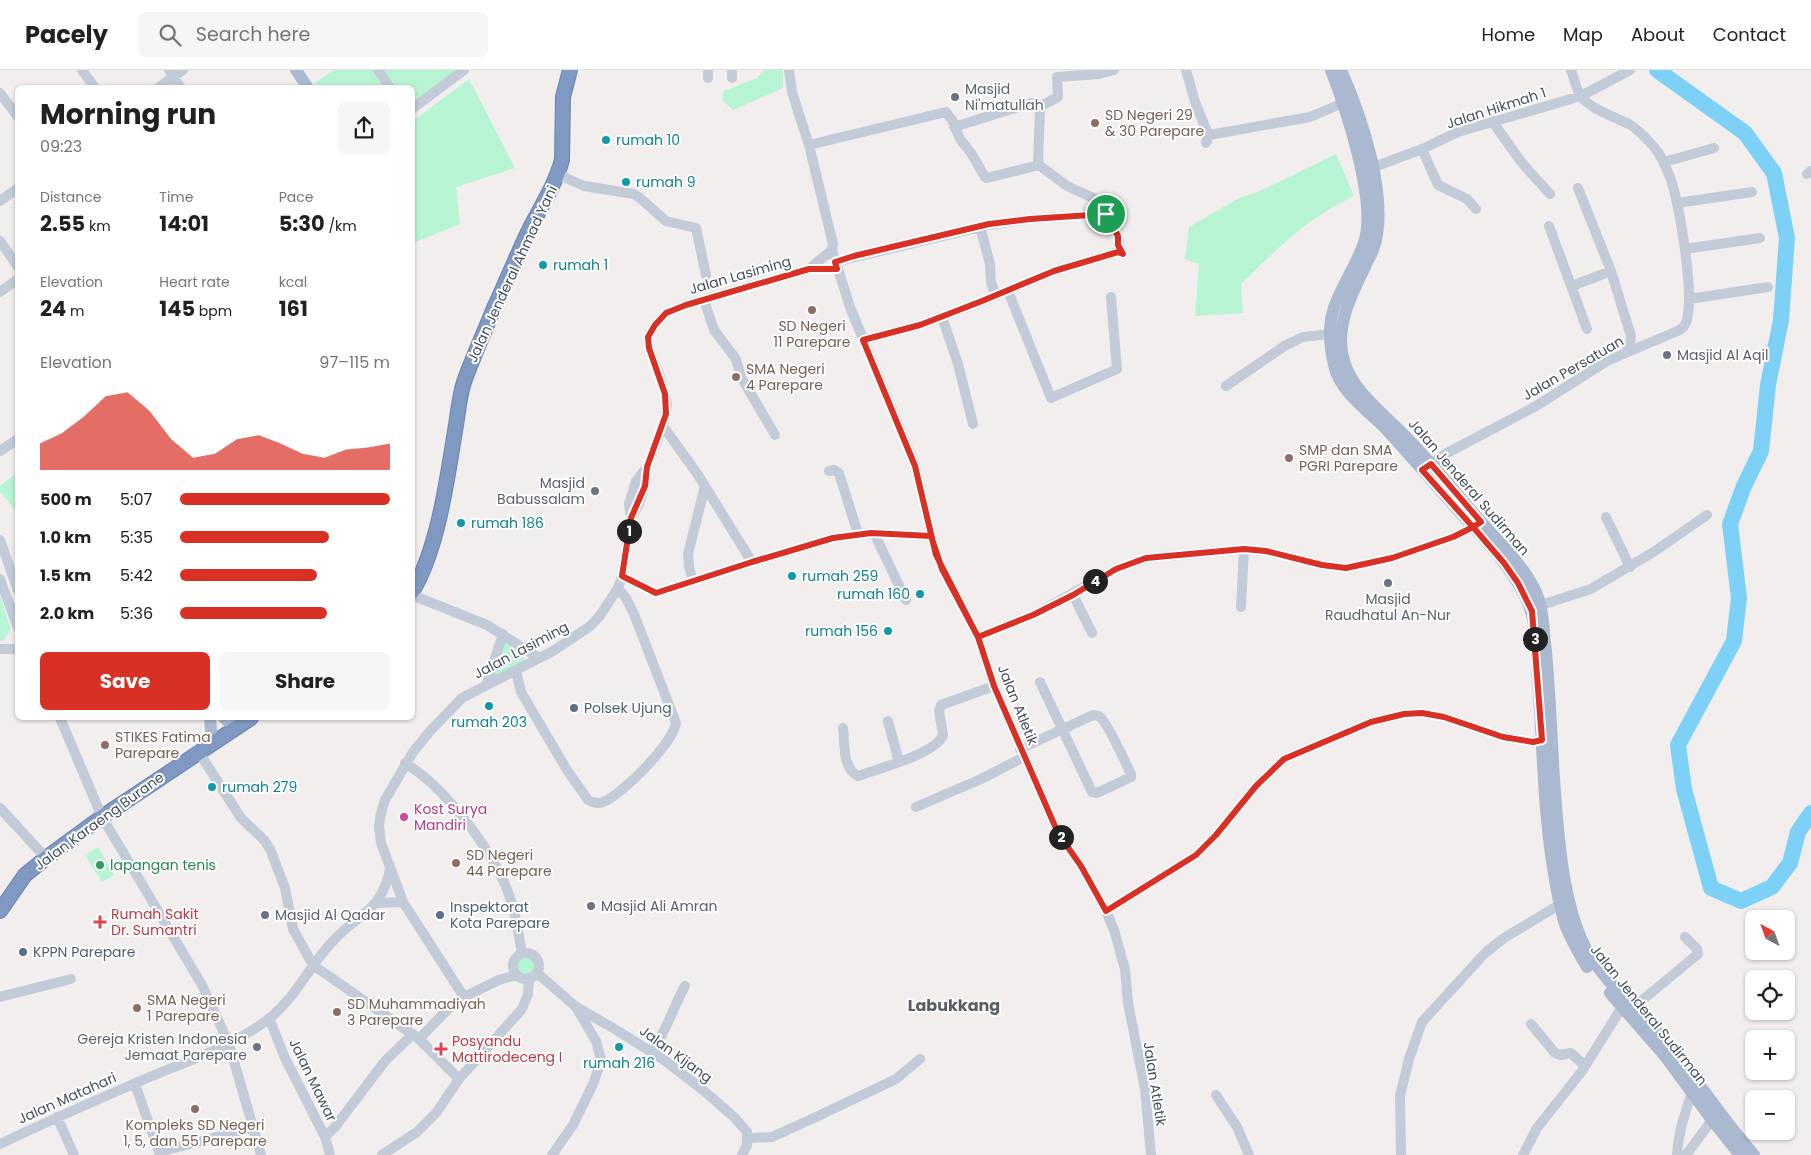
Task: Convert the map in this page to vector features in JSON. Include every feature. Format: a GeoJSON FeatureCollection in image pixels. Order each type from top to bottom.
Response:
{"type":"FeatureCollection","features":[{"type":"Feature","properties":{"kind":"highway","name":"Jalan Jenderal Ahmad Yani"},"geometry":{"type":"LineString","coordinates":[[415,587],[420,579],[435,534],[445,493],[463,385],[513,264],[558,174],[562,160],[563,97],[570,70]]}},
{"type":"Feature","properties":{"kind":"highway"},"geometry":{"type":"LineString","coordinates":[[235,727],[247,720]]}},
{"type":"Feature","properties":{"kind":"highway","name":"Jalan Karaeng Burane"},"geometry":{"type":"LineString","coordinates":[[0,911],[25,875],[46,858],[102,817],[235,727]]}},
{"type":"Feature","properties":{"kind":"main road"},"geometry":{"type":"LineString","coordinates":[[296,70],[306,85]]}},
{"type":"Feature","properties":{"kind":"main road","name":"Jalan Jenderal Sudirman"},"geometry":{"type":"LineString","coordinates":[[1331,70],[1348,101],[1374,167],[1377,190],[1376,236],[1373,250],[1347,306],[1342,328],[1343,358],[1349,374],[1358,389],[1408,438],[1427,467]]}},
{"type":"Feature","properties":{"kind":"main road","name":"Jalan Jenderal Sudirman"},"geometry":{"type":"LineString","coordinates":[[1341,70],[1364,178],[1368,224],[1366,238],[1356,264],[1332,312],[1330,334],[1334,367],[1342,384],[1427,467],[1477,524],[1512,557],[1528,578],[1541,605],[1547,659],[1550,796],[1549,849],[1559,905],[1576,948],[1588,968],[1628,1005]]}},
{"type":"Feature","properties":{"kind":"main road","name":"Jalan Jenderal Sudirman"},"geometry":{"type":"LineString","coordinates":[[1477,524],[1518,583],[1532,611],[1542,740],[1563,872],[1575,919],[1592,960],[1665,1056],[1754,1155]]}},
{"type":"Feature","properties":{"kind":"main road"},"geometry":{"type":"LineString","coordinates":[[208,720],[212,742]]}},
{"type":"Feature","properties":{"kind":"main road"},"geometry":{"type":"LineString","coordinates":[[226,720],[235,727]]}},
{"type":"Feature","properties":{"kind":"main road","name":"Jalan Jenderal Sudirman"},"geometry":{"type":"LineString","coordinates":[[1695,1088],[1712,1120],[1740,1155]]}},
{"type":"Feature","properties":{"kind":"street"},"geometry":{"type":"LineString","coordinates":[[82,70],[93,85]]}},
{"type":"Feature","properties":{"kind":"street"},"geometry":{"type":"LineString","coordinates":[[161,85],[171,73],[183,70]]}},
{"type":"Feature","properties":{"kind":"street"},"geometry":{"type":"LineString","coordinates":[[378,70],[388,85]]}},
{"type":"Feature","properties":{"kind":"street"},"geometry":{"type":"LineString","coordinates":[[415,106],[464,70]]}},
{"type":"Feature","properties":{"kind":"street"},"geometry":{"type":"LineString","coordinates":[[789,70],[792,92],[810,145],[833,244],[832,250],[809,269]]}},
{"type":"Feature","properties":{"kind":"street"},"geometry":{"type":"LineString","coordinates":[[863,340],[920,325],[1078,263],[1118,252],[1123,254],[1118,245],[1118,236],[1106,214],[1105,208],[1098,200],[1067,186],[1039,165],[1038,161],[1040,110],[1043,104],[1058,98],[1057,74],[1099,74],[1114,70]]}},
{"type":"Feature","properties":{"kind":"street"},"geometry":{"type":"LineString","coordinates":[[1186,70],[1195,102],[1208,134],[1206,143],[1209,135],[1310,117],[1348,101]]}},
{"type":"Feature","properties":{"kind":"street"},"geometry":{"type":"LineString","coordinates":[[1571,70],[1581,96]]}},
{"type":"Feature","properties":{"kind":"street","name":"Jalan Hikmah 1"},"geometry":{"type":"LineString","coordinates":[[1374,167],[1422,149],[1458,132],[1581,96],[1628,72]]}},
{"type":"Feature","properties":{"kind":"street"},"geometry":{"type":"LineString","coordinates":[[171,73],[179,85]]}},
{"type":"Feature","properties":{"kind":"street"},"geometry":{"type":"LineString","coordinates":[[0,92],[15,113]]}},
{"type":"Feature","properties":{"kind":"street","name":"Jalan Persatuan"},"geometry":{"type":"LineString","coordinates":[[1427,467],[1447,453],[1536,406],[1607,361],[1685,326],[1689,312],[1689,300],[1685,249],[1672,181],[1664,162],[1655,148],[1631,125],[1608,115],[1581,96]]}},
{"type":"Feature","properties":{"kind":"street"},"geometry":{"type":"LineString","coordinates":[[954,127],[1032,103],[1037,104],[1040,110]]}},
{"type":"Feature","properties":{"kind":"street"},"geometry":{"type":"LineString","coordinates":[[810,145],[946,112],[960,140],[987,178],[1039,165]]}},
{"type":"Feature","properties":{"kind":"street"},"geometry":{"type":"LineString","coordinates":[[1492,121],[1522,163],[1550,194]]}},
{"type":"Feature","properties":{"kind":"street"},"geometry":{"type":"LineString","coordinates":[[1664,162],[1714,148]]}},
{"type":"Feature","properties":{"kind":"street"},"geometry":{"type":"LineString","coordinates":[[1422,149],[1438,185],[1467,199],[1476,208]]}},
{"type":"Feature","properties":{"kind":"street"},"geometry":{"type":"LineString","coordinates":[[558,174],[584,186],[634,194],[666,221],[696,228],[706,275]]}},
{"type":"Feature","properties":{"kind":"street"},"geometry":{"type":"LineString","coordinates":[[1578,188],[1611,271],[1631,336],[1630,345],[1626,352]]}},
{"type":"Feature","properties":{"kind":"street"},"geometry":{"type":"LineString","coordinates":[[0,201],[15,190]]}},
{"type":"Feature","properties":{"kind":"street"},"geometry":{"type":"LineString","coordinates":[[1677,203],[1752,192]]}},
{"type":"Feature","properties":{"kind":"street"},"geometry":{"type":"LineString","coordinates":[[809,269],[836,265],[980,226],[1030,219],[1106,214]]}},
{"type":"Feature","properties":{"kind":"street"},"geometry":{"type":"LineString","coordinates":[[980,226],[990,264],[991,282],[996,296]]}},
{"type":"Feature","properties":{"kind":"street"},"geometry":{"type":"LineString","coordinates":[[1549,226],[1587,329]]}},
{"type":"Feature","properties":{"kind":"street"},"geometry":{"type":"LineString","coordinates":[[1685,249],[1760,238]]}},
{"type":"Feature","properties":{"kind":"street"},"geometry":{"type":"LineString","coordinates":[[0,241],[15,262]]}},
{"type":"Feature","properties":{"kind":"street","name":"Jalan Atletik"},"geometry":{"type":"LineString","coordinates":[[832,250],[863,340],[915,466],[931,536],[942,569],[978,637],[994,686],[1058,833],[1081,866],[1106,911],[1121,950],[1130,1012],[1145,1089],[1151,1155]]}},
{"type":"Feature","properties":{"kind":"street","name":"Jalan Lasiming"},"geometry":{"type":"LineString","coordinates":[[464,997],[403,902],[381,843],[380,813],[385,800],[420,743],[462,698],[568,642],[589,627],[609,604],[622,576],[631,518],[629,511],[632,494],[636,481],[647,467],[663,426],[667,405],[649,348],[648,337],[655,325],[666,313],[809,269]]}},
{"type":"Feature","properties":{"kind":"street"},"geometry":{"type":"LineString","coordinates":[[1572,286],[1611,271]]}},
{"type":"Feature","properties":{"kind":"street"},"geometry":{"type":"LineString","coordinates":[[0,292],[15,281]]}},
{"type":"Feature","properties":{"kind":"street"},"geometry":{"type":"LineString","coordinates":[[1689,300],[1768,287]]}},
{"type":"Feature","properties":{"kind":"street"},"geometry":{"type":"LineString","coordinates":[[1008,291],[1050,398],[1117,369],[1111,297]]}},
{"type":"Feature","properties":{"kind":"street"},"geometry":{"type":"LineString","coordinates":[[704,300],[714,330],[736,359],[741,377],[776,435]]}},
{"type":"Feature","properties":{"kind":"street"},"geometry":{"type":"LineString","coordinates":[[942,317],[958,364],[973,424]]}},
{"type":"Feature","properties":{"kind":"street"},"geometry":{"type":"LineString","coordinates":[[1226,386],[1286,345],[1303,337],[1330,334]]}},
{"type":"Feature","properties":{"kind":"street"},"geometry":{"type":"LineString","coordinates":[[663,426],[705,486],[752,562]]}},
{"type":"Feature","properties":{"kind":"street"},"geometry":{"type":"LineString","coordinates":[[0,450],[15,441]]}},
{"type":"Feature","properties":{"kind":"street"},"geometry":{"type":"LineString","coordinates":[[829,471],[834,470],[839,473],[858,534]]}},
{"type":"Feature","properties":{"kind":"street"},"geometry":{"type":"LineString","coordinates":[[693,581],[688,554],[705,486]]}},
{"type":"Feature","properties":{"kind":"street"},"geometry":{"type":"LineString","coordinates":[[1541,605],[1591,589],[1656,551],[1707,515]]}},
{"type":"Feature","properties":{"kind":"street"},"geometry":{"type":"LineString","coordinates":[[1606,518],[1630,567]]}},
{"type":"Feature","properties":{"kind":"street"},"geometry":{"type":"LineString","coordinates":[[978,637],[1033,615],[1073,595],[1116,569],[1146,558],[1244,549],[1266,551],[1322,565],[1346,568],[1392,558],[1453,537],[1477,524]]}},
{"type":"Feature","properties":{"kind":"street"},"geometry":{"type":"LineString","coordinates":[[622,576],[656,593],[833,538],[858,534],[931,536]]}},
{"type":"Feature","properties":{"kind":"street"},"geometry":{"type":"LineString","coordinates":[[874,534],[906,600]]}},
{"type":"Feature","properties":{"kind":"street"},"geometry":{"type":"LineString","coordinates":[[0,540],[15,582]]}},
{"type":"Feature","properties":{"kind":"street"},"geometry":{"type":"LineString","coordinates":[[1241,608],[1244,549]]}},
{"type":"Feature","properties":{"kind":"street"},"geometry":{"type":"LineString","coordinates":[[0,579],[15,620]]}},
{"type":"Feature","properties":{"kind":"street"},"geometry":{"type":"LineString","coordinates":[[516,671],[521,692],[567,770],[588,800],[593,802],[604,801],[620,791],[648,765],[674,731],[676,723],[634,614],[626,598],[618,588]]}},
{"type":"Feature","properties":{"kind":"street"},"geometry":{"type":"LineString","coordinates":[[1073,595],[1092,633]]}},
{"type":"Feature","properties":{"kind":"street"},"geometry":{"type":"LineString","coordinates":[[415,597],[487,625],[539,658]]}},
{"type":"Feature","properties":{"kind":"street"},"geometry":{"type":"LineString","coordinates":[[488,683],[502,634]]}},
{"type":"Feature","properties":{"kind":"street"},"geometry":{"type":"LineString","coordinates":[[0,649],[15,649]]}},
{"type":"Feature","properties":{"kind":"street"},"geometry":{"type":"LineString","coordinates":[[916,808],[981,778],[1062,730],[1093,716],[1101,718],[1120,750],[1131,774],[1130,779],[1097,793],[1092,792],[1062,730],[1040,682]]}},
{"type":"Feature","properties":{"kind":"street"},"geometry":{"type":"LineString","coordinates":[[843,728],[847,765],[858,776],[927,750],[936,744],[943,735],[939,711],[941,705],[994,686]]}},
{"type":"Feature","properties":{"kind":"street"},"geometry":{"type":"LineString","coordinates":[[1106,911],[1196,855],[1216,835],[1256,786],[1284,759],[1371,722],[1404,714],[1422,713],[1444,717],[1503,737],[1533,742],[1542,740]]}},
{"type":"Feature","properties":{"kind":"street"},"geometry":{"type":"LineString","coordinates":[[61,720],[102,817],[202,985],[229,1044],[261,1155]]}},
{"type":"Feature","properties":{"kind":"street"},"geometry":{"type":"LineString","coordinates":[[888,721],[899,762]]}},
{"type":"Feature","properties":{"kind":"street"},"geometry":{"type":"LineString","coordinates":[[198,751],[242,818],[264,840],[270,849],[285,888],[293,929],[313,965],[416,1036],[459,1078]]}},
{"type":"Feature","properties":{"kind":"street"},"geometry":{"type":"LineString","coordinates":[[406,763],[451,802],[497,869],[504,881],[517,923],[522,954]]}},
{"type":"Feature","properties":{"kind":"street"},"geometry":{"type":"LineString","coordinates":[[0,808],[46,858]]}},
{"type":"Feature","properties":{"kind":"street"},"geometry":{"type":"LineString","coordinates":[[390,869],[387,884],[377,903],[403,902]]}},
{"type":"Feature","properties":{"kind":"street","name":"Jalan Matahari"},"geometry":{"type":"LineString","coordinates":[[0,1144],[57,1117],[229,1044],[269,1018],[295,993],[313,965],[340,934],[377,903]]}},
{"type":"Feature","properties":{"kind":"street"},"geometry":{"type":"LineString","coordinates":[[1401,1155],[1400,1096],[1409,1059],[1422,1022],[1485,953],[1509,935],[1559,905]]}},
{"type":"Feature","properties":{"kind":"street"},"geometry":{"type":"LineString","coordinates":[[1523,1155],[1537,1128],[1586,1066],[1628,1005],[1698,954],[1697,949],[1685,936]]}},
{"type":"Feature","properties":{"kind":"street"},"geometry":{"type":"LineString","coordinates":[[382,1155],[417,1132],[428,1122],[459,1078],[522,1009],[533,976],[539,965],[536,958],[529,953],[517,957],[513,963],[516,975],[522,978],[533,976],[575,1006],[596,1041],[601,1060],[594,1082],[574,1125],[552,1155]]}},
{"type":"Feature","properties":{"kind":"street"},"geometry":{"type":"LineString","coordinates":[[325,1137],[335,1127],[385,1061],[464,997],[499,980],[516,975]]}},
{"type":"Feature","properties":{"kind":"street"},"geometry":{"type":"LineString","coordinates":[[0,997],[71,979]]}},
{"type":"Feature","properties":{"kind":"street"},"geometry":{"type":"LineString","coordinates":[[652,1053],[666,1030],[670,1015],[685,986]]}},
{"type":"Feature","properties":{"kind":"street","name":"Jalan Kijang"},"geometry":{"type":"LineString","coordinates":[[575,1006],[652,1053],[703,1090],[742,1125],[747,1132],[748,1138]]}},
{"type":"Feature","properties":{"kind":"street","name":"Jalan Mawar"},"geometry":{"type":"LineString","coordinates":[[269,1018],[285,1058],[325,1137],[330,1155]]}},
{"type":"Feature","properties":{"kind":"street"},"geometry":{"type":"LineString","coordinates":[[1531,1024],[1555,1053],[1561,1055],[1572,1053],[1586,1066]]}},
{"type":"Feature","properties":{"kind":"street"},"geometry":{"type":"LineString","coordinates":[[742,1155],[748,1138],[772,1137],[816,1117],[896,1079],[920,1059]]}},
{"type":"Feature","properties":{"kind":"street"},"geometry":{"type":"LineString","coordinates":[[135,1084],[154,1153],[254,1126]]}},
{"type":"Feature","properties":{"kind":"street"},"geometry":{"type":"LineString","coordinates":[[1677,1155],[1678,1139],[1683,1117],[1695,1088]]}},
{"type":"Feature","properties":{"kind":"street"},"geometry":{"type":"LineString","coordinates":[[1216,1096],[1237,1128],[1250,1155]]}},
{"type":"Feature","properties":{"kind":"street"},"geometry":{"type":"LineString","coordinates":[[57,1117],[74,1155]]}},
{"type":"Feature","properties":{"kind":"street"},"geometry":{"type":"LineString","coordinates":[[1686,1155],[1712,1120]]}},
{"type":"Feature","properties":{"kind":"green space"},"geometry":{"type":"Polygon","coordinates":[[[334,70],[373,70],[382,85],[316,85],[314,83],[334,70]]]}},
{"type":"Feature","properties":{"kind":"green space"},"geometry":{"type":"Polygon","coordinates":[[[381,70],[459,70],[415,103],[415,85],[390,85],[381,70]]]}},
{"type":"Feature","properties":{"kind":"green space"},"geometry":{"type":"Polygon","coordinates":[[[764,70],[783,70],[783,88],[733,110],[722,100],[724,91],[757,78],[764,70]]]}},
{"type":"Feature","properties":{"kind":"green space"},"geometry":{"type":"Polygon","coordinates":[[[469,79],[515,168],[456,187],[460,224],[415,242],[415,120],[469,79]]]}},
{"type":"Feature","properties":{"kind":"green space"},"geometry":{"type":"Polygon","coordinates":[[[1336,154],[1354,196],[1337,204],[1307,224],[1241,284],[1243,313],[1195,316],[1199,264],[1185,259],[1189,227],[1239,198],[1260,191],[1336,154]]]}},
{"type":"Feature","properties":{"kind":"green space"},"geometry":{"type":"Polygon","coordinates":[[[15,475],[15,510],[0,491],[0,486],[15,475]]]}},
{"type":"Feature","properties":{"kind":"green space"},"geometry":{"type":"Polygon","coordinates":[[[0,596],[11,629],[4,640],[0,641],[0,596]]]}},
{"type":"Feature","properties":{"kind":"green space"},"geometry":{"type":"Polygon","coordinates":[[[505,640],[521,651],[524,662],[493,677],[505,640]]]}},
{"type":"Feature","properties":{"kind":"green space","name":"lapangan tenis"},"geometry":{"type":"Polygon","coordinates":[[[98,847],[114,875],[102,882],[85,855],[98,847]]]}},
{"type":"Feature","properties":{"kind":"green space"},"geometry":{"type":"Polygon","coordinates":[[[526,956],[533,959],[536,966],[533,973],[526,976],[519,973],[516,966],[519,959],[526,956]]]}},
{"type":"Feature","properties":{"kind":"waterway"},"geometry":{"type":"LineString","coordinates":[[1657,70],[1745,133],[1774,173],[1787,238],[1781,320],[1768,385],[1761,451],[1744,486],[1730,524],[1739,598],[1734,641],[1678,745],[1684,789],[1711,888],[1741,901],[1772,887],[1790,863],[1798,832],[1811,813]]}},
{"type":"Feature","properties":{"kind":"place","name":"Masjid Ni'matullah"},"geometry":{"type":"Point","coordinates":[955,97]}},
{"type":"Feature","properties":{"kind":"place","name":"SD Negeri 29 & 30 Parepare"},"geometry":{"type":"Point","coordinates":[1095,123]}},
{"type":"Feature","properties":{"kind":"place","name":"rumah 10"},"geometry":{"type":"Point","coordinates":[606,140]}},
{"type":"Feature","properties":{"kind":"place","name":"rumah 9"},"geometry":{"type":"Point","coordinates":[626,182]}},
{"type":"Feature","properties":{"kind":"place","name":"rumah 1"},"geometry":{"type":"Point","coordinates":[543,265]}},
{"type":"Feature","properties":{"kind":"place","name":"SD Negeri 11 Parepare"},"geometry":{"type":"Point","coordinates":[812,310]}},
{"type":"Feature","properties":{"kind":"place","name":"Masjid Al Aqil"},"geometry":{"type":"Point","coordinates":[1667,355]}},
{"type":"Feature","properties":{"kind":"place","name":"SMA Negeri 4 Parepare"},"geometry":{"type":"Point","coordinates":[736,377]}},
{"type":"Feature","properties":{"kind":"place","name":"SMP dan SMA PGRI Parepare"},"geometry":{"type":"Point","coordinates":[1289,458]}},
{"type":"Feature","properties":{"kind":"place","name":"Masjid Babussalam"},"geometry":{"type":"Point","coordinates":[595,491]}},
{"type":"Feature","properties":{"kind":"place","name":"rumah 186"},"geometry":{"type":"Point","coordinates":[461,523]}},
{"type":"Feature","properties":{"kind":"place","name":"rumah 259"},"geometry":{"type":"Point","coordinates":[792,576]}},
{"type":"Feature","properties":{"kind":"place","name":"Masjid Raudhatul An-Nur"},"geometry":{"type":"Point","coordinates":[1388,583]}},
{"type":"Feature","properties":{"kind":"place","name":"rumah 160"},"geometry":{"type":"Point","coordinates":[920,594]}},
{"type":"Feature","properties":{"kind":"place","name":"rumah 156"},"geometry":{"type":"Point","coordinates":[888,631]}},
{"type":"Feature","properties":{"kind":"place","name":"rumah 203"},"geometry":{"type":"Point","coordinates":[489,706]}},
{"type":"Feature","properties":{"kind":"place","name":"Polsek Ujung"},"geometry":{"type":"Point","coordinates":[574,708]}},
{"type":"Feature","properties":{"kind":"place","name":"STIKES Fatima Parepare"},"geometry":{"type":"Point","coordinates":[105,745]}},
{"type":"Feature","properties":{"kind":"place","name":"rumah 279"},"geometry":{"type":"Point","coordinates":[212,787]}},
{"type":"Feature","properties":{"kind":"place","name":"Kost Surya Mandiri"},"geometry":{"type":"Point","coordinates":[404,817]}},
{"type":"Feature","properties":{"kind":"place","name":"SD Negeri 44 Parepare"},"geometry":{"type":"Point","coordinates":[456,863]}},
{"type":"Feature","properties":{"kind":"place","name":"lapangan tenis"},"geometry":{"type":"Point","coordinates":[100,865]}},
{"type":"Feature","properties":{"kind":"place","name":"Masjid Ali Amran"},"geometry":{"type":"Point","coordinates":[591,906]}},
{"type":"Feature","properties":{"kind":"place","name":"Masjid Al Qadar"},"geometry":{"type":"Point","coordinates":[265,915]}},
{"type":"Feature","properties":{"kind":"place","name":"Inspektorat Kota Parepare"},"geometry":{"type":"Point","coordinates":[440,915]}},
{"type":"Feature","properties":{"kind":"place","name":"Rumah Sakit Dr. Sumantri"},"geometry":{"type":"Point","coordinates":[100,922]}},
{"type":"Feature","properties":{"kind":"place","name":"KPPN Parepare"},"geometry":{"type":"Point","coordinates":[23,952]}},
{"type":"Feature","properties":{"kind":"place","name":"SMA Negeri 1 Parepare"},"geometry":{"type":"Point","coordinates":[137,1008]}},
{"type":"Feature","properties":{"kind":"place","name":"SD Muhammadiyah 3 Parepare"},"geometry":{"type":"Point","coordinates":[337,1012]}},
{"type":"Feature","properties":{"kind":"place","name":"Gereja Kristen Indonesia Jemaat Parepare"},"geometry":{"type":"Point","coordinates":[257,1047]}},
{"type":"Feature","properties":{"kind":"place","name":"rumah 216"},"geometry":{"type":"Point","coordinates":[619,1047]}},
{"type":"Feature","properties":{"kind":"place","name":"Posyandu Mattirodeceng I"},"geometry":{"type":"Point","coordinates":[441,1049]}},
{"type":"Feature","properties":{"kind":"place","name":"Kompleks SD Negeri 1, 5, dan 55 Parepare"},"geometry":{"type":"Point","coordinates":[195,1109]}},
{"type":"Feature","properties":{"kind":"district","name":"Labukkang"},"geometry":{"type":"Point","coordinates":[954,1005]}},
{"type":"Feature","properties":{"kind":"route"},"geometry":{"type":"LineString","coordinates":[[1106,214],[1030,219],[980,226],[878,252],[854,256],[835,262],[837,269],[809,269],[686,305],[666,313],[650,333],[647,342],[665,394],[666,414],[647,467],[645,486],[639,504],[631,518],[622,576],[656,593],[795,548],[833,538],[871,533],[931,536],[942,569],[968,620],[978,637],[994,686],[1058,833],[1081,866],[1106,911],[1196,855],[1216,835],[1245,797],[1284,759],[1371,722],[1404,714],[1422,713],[1444,717],[1503,737],[1533,742],[1542,740],[1532,611],[1527,598],[1504,563],[1473,527],[1481,522],[1431,464],[1422,470],[1473,527],[1453,537],[1392,558],[1346,568],[1322,565],[1266,551],[1244,549],[1146,558],[1116,569],[1073,595],[1033,615],[978,637],[968,620],[959,600],[942,569],[936,555],[931,536],[926,509],[915,466],[863,340],[920,325],[1070,265],[1107,254],[1118,252],[1123,254],[1118,245],[1120,242],[1118,236],[1106,214]]}}]}
